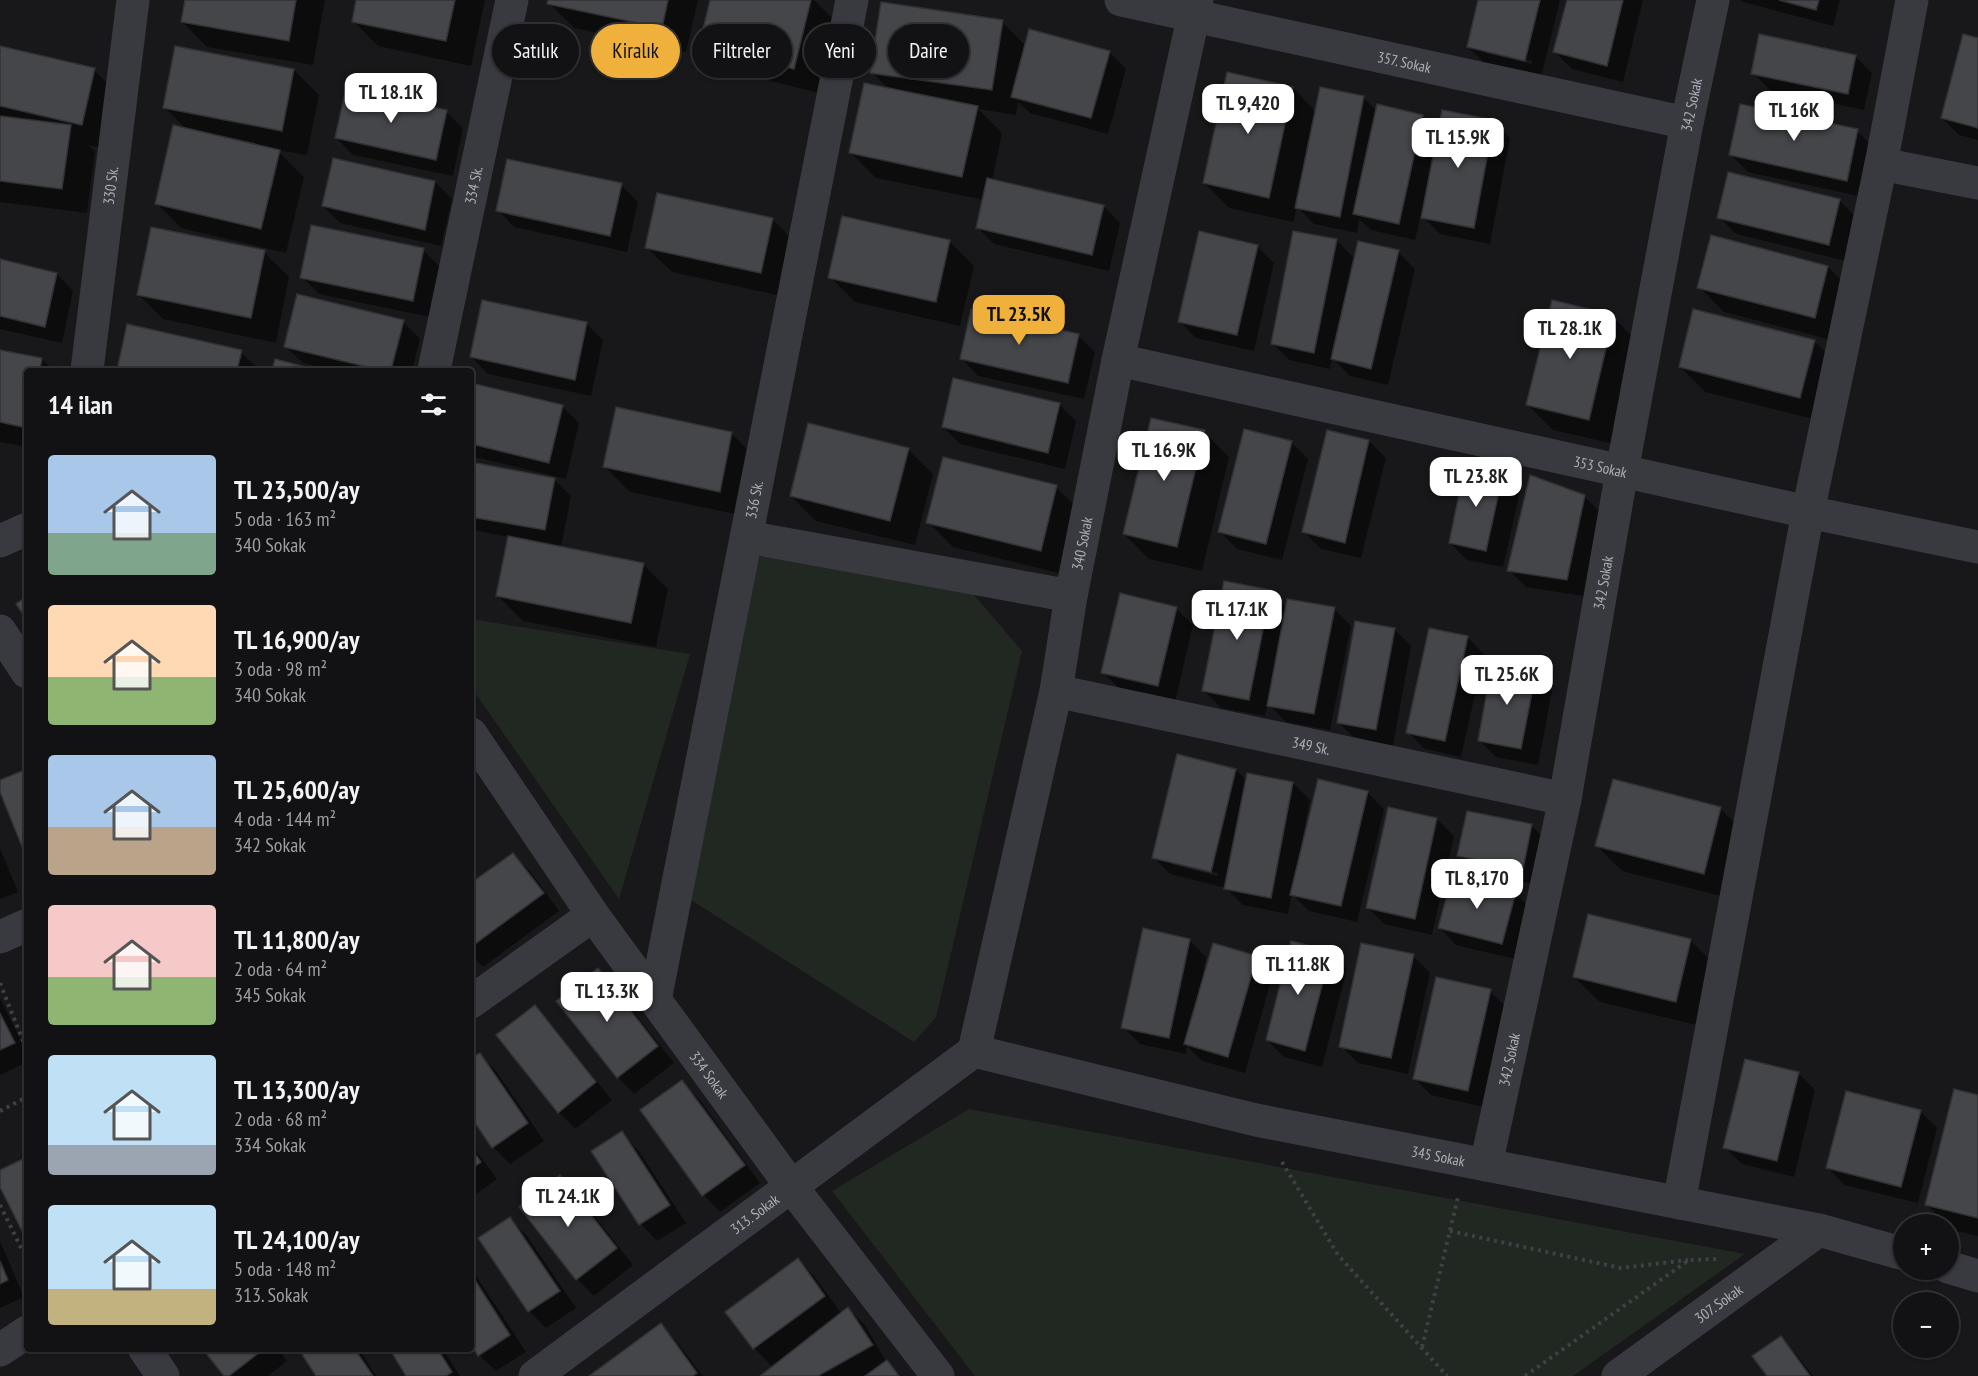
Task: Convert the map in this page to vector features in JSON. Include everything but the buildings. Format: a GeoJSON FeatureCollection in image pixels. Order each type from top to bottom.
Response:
{"type":"FeatureCollection","features":[{"type":"Feature","properties":{"kind":"street","name":"330 Sk."},"geometry":{"type":"LineString","coordinates":[[87,368],[133,0]]}},
{"type":"Feature","properties":{"kind":"street","name":"334 Sk."},"geometry":{"type":"LineString","coordinates":[[434,368],[512,0]]}},
{"type":"Feature","properties":{"kind":"street","name":"336 Sk."},"geometry":{"type":"LineString","coordinates":[[655,1000],[852,0]]}},
{"type":"Feature","properties":{"kind":"street","name":"357. Sokak"},"geometry":{"type":"LineString","coordinates":[[1121,0],[1195,7],[1687,123]]}},
{"type":"Feature","properties":{"kind":"street","name":"342 Sokak"},"geometry":{"type":"LineString","coordinates":[[1477,1163],[1565,799],[1622,471],[1687,123],[1713,0]]}},
{"type":"Feature","properties":{"kind":"street"},"geometry":{"type":"LineString","coordinates":[[1678,1203],[1808,512],[1881,164],[1912,0]]}},
{"type":"Feature","properties":{"kind":"street","name":"340 Sokak"},"geometry":{"type":"LineString","coordinates":[[974,1051],[1056,692],[1071,596],[1118,360],[1195,7]]}},
{"type":"Feature","properties":{"kind":"street"},"geometry":{"type":"LineString","coordinates":[[1881,164],[1978,183]]}},
{"type":"Feature","properties":{"kind":"street","name":"353 Sokak"},"geometry":{"type":"LineString","coordinates":[[1118,360],[1808,512],[1978,547]]}},
{"type":"Feature","properties":{"kind":"street"},"geometry":{"type":"LineString","coordinates":[[0,541],[24,530]]}},
{"type":"Feature","properties":{"kind":"street"},"geometry":{"type":"LineString","coordinates":[[747,537],[1071,596]]}},
{"type":"Feature","properties":{"kind":"street"},"geometry":{"type":"LineString","coordinates":[[0,631],[24,667]]}},
{"type":"Feature","properties":{"kind":"street","name":"349 Sk."},"geometry":{"type":"LineString","coordinates":[[1056,692],[1565,799]]}},
{"type":"Feature","properties":{"kind":"street","name":"334 Sokak"},"geometry":{"type":"LineString","coordinates":[[474,738],[593,915],[791,1186],[938,1376]]}},
{"type":"Feature","properties":{"kind":"street"},"geometry":{"type":"LineString","coordinates":[[474,1000],[593,915]]}},
{"type":"Feature","properties":{"kind":"street"},"geometry":{"type":"LineString","coordinates":[[0,937],[24,926]]}},
{"type":"Feature","properties":{"kind":"street","name":"345 Sokak"},"geometry":{"type":"LineString","coordinates":[[974,1051],[1256,1120],[1819,1230],[1893,1251]]}},
{"type":"Feature","properties":{"kind":"street","name":"313. Sokak"},"geometry":{"type":"LineString","coordinates":[[535,1376],[974,1051]]}},
{"type":"Feature","properties":{"kind":"street","name":"307. Sokak"},"geometry":{"type":"LineString","coordinates":[[1618,1376],[1819,1230]]}},
{"type":"Feature","properties":{"kind":"street"},"geometry":{"type":"LineString","coordinates":[[1959,1270],[1978,1276]]}},
{"type":"Feature","properties":{"kind":"street"},"geometry":{"type":"LineString","coordinates":[[0,1350],[24,1334]]}},
{"type":"Feature","properties":{"kind":"street"},"geometry":{"type":"LineString","coordinates":[[147,1352],[163,1376]]}},
{"type":"Feature","properties":{"kind":"path"},"geometry":{"type":"LineString","coordinates":[[0,983],[24,1043]]}},
{"type":"Feature","properties":{"kind":"path"},"geometry":{"type":"LineString","coordinates":[[0,1111],[24,1099]]}},
{"type":"Feature","properties":{"kind":"path"},"geometry":{"type":"LineString","coordinates":[[1256,1120],[1338,1255],[1447,1376]]}},
{"type":"Feature","properties":{"kind":"path"},"geometry":{"type":"LineString","coordinates":[[1422,1348],[1450,1231],[1477,1163]]}},
{"type":"Feature","properties":{"kind":"path"},"geometry":{"type":"LineString","coordinates":[[0,1205],[24,1254]]}},
{"type":"Feature","properties":{"kind":"path"},"geometry":{"type":"LineString","coordinates":[[1450,1231],[1622,1268],[1689,1260],[1724,1259]]}},
{"type":"Feature","properties":{"kind":"path"},"geometry":{"type":"LineString","coordinates":[[1525,1376],[1689,1260]]}},
{"type":"Feature","properties":{"kind":"shaded area"},"geometry":{"type":"Polygon","coordinates":[[[753,555],[973,594],[1022,651],[936,1017],[914,1042],[691,900],[753,555]]]}},
{"type":"Feature","properties":{"kind":"shaded area"},"geometry":{"type":"Polygon","coordinates":[[[474,619],[690,654],[619,899],[474,691],[474,619]]]}},
{"type":"Feature","properties":{"kind":"shaded area"},"geometry":{"type":"Polygon","coordinates":[[[969,1109],[1745,1254],[1573,1376],[975,1376],[832,1191],[969,1109]]]}}]}
